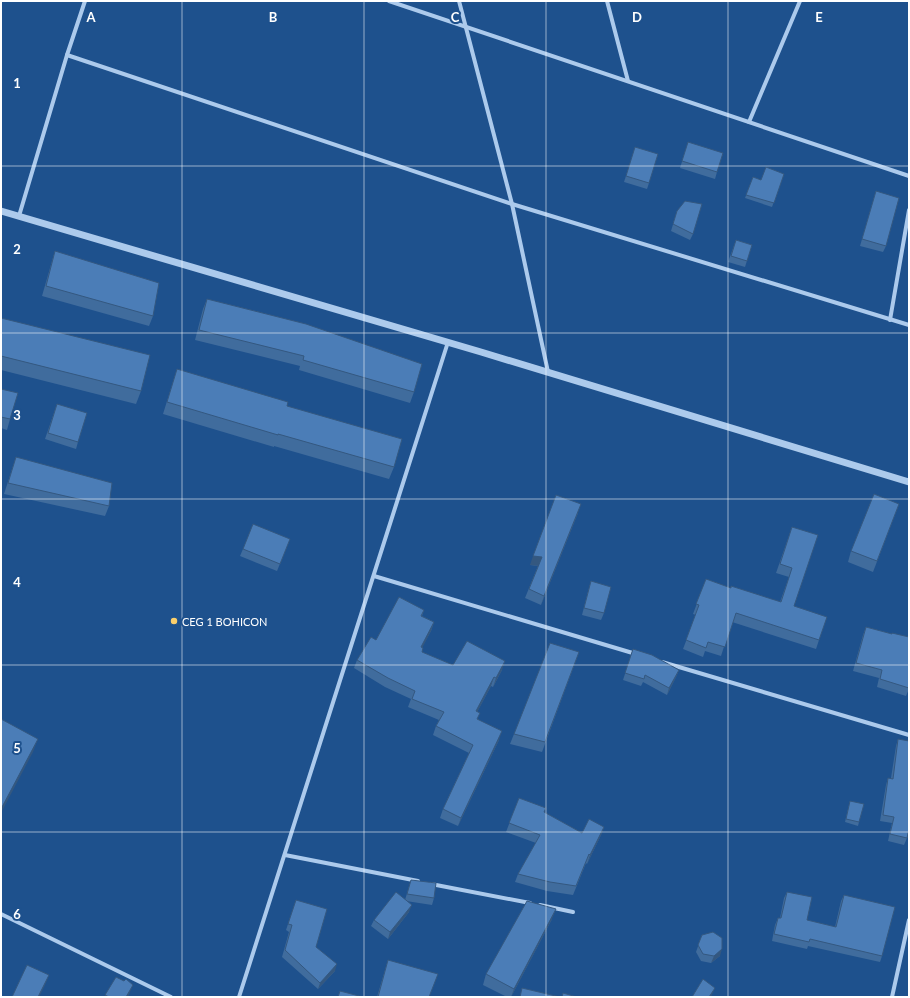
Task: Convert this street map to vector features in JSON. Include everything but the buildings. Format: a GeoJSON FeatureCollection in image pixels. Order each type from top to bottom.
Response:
{"type":"FeatureCollection","features":[{"type":"Feature","properties":{"kind":"street"},"geometry":{"type":"LineString","coordinates":[[20,216],[67,54],[85,1]]}},
{"type":"Feature","properties":{"kind":"street"},"geometry":{"type":"LineString","coordinates":[[389,1],[909,176]]}},
{"type":"Feature","properties":{"kind":"street"},"geometry":{"type":"LineString","coordinates":[[459,1],[512,204],[548,372]]}},
{"type":"Feature","properties":{"kind":"street"},"geometry":{"type":"LineString","coordinates":[[607,1],[628,81]]}},
{"type":"Feature","properties":{"kind":"street"},"geometry":{"type":"LineString","coordinates":[[749,122],[800,1]]}},
{"type":"Feature","properties":{"kind":"street"},"geometry":{"type":"LineString","coordinates":[[67,54],[512,204],[909,325]]}},
{"type":"Feature","properties":{"kind":"street"},"geometry":{"type":"LineString","coordinates":[[890,320],[909,210]]}},
{"type":"Feature","properties":{"kind":"street"},"geometry":{"type":"LineString","coordinates":[[1,211],[448,342],[909,482]]}},
{"type":"Feature","properties":{"kind":"street"},"geometry":{"type":"LineString","coordinates":[[239,997],[448,342]]}},
{"type":"Feature","properties":{"kind":"street"},"geometry":{"type":"LineString","coordinates":[[374,576],[641,656]]}},
{"type":"Feature","properties":{"kind":"street"},"geometry":{"type":"LineString","coordinates":[[657,660],[909,734]]}},
{"type":"Feature","properties":{"kind":"street"},"geometry":{"type":"LineString","coordinates":[[285,855],[573,912]]}},
{"type":"Feature","properties":{"kind":"street"},"geometry":{"type":"LineString","coordinates":[[1,914],[171,997]]}},
{"type":"Feature","properties":{"kind":"street"},"geometry":{"type":"LineString","coordinates":[[892,997],[909,920]]}},
{"type":"Feature","properties":{"kind":"place","name":"CEG 1 BOHICON"},"geometry":{"type":"Point","coordinates":[174,621]}}]}
